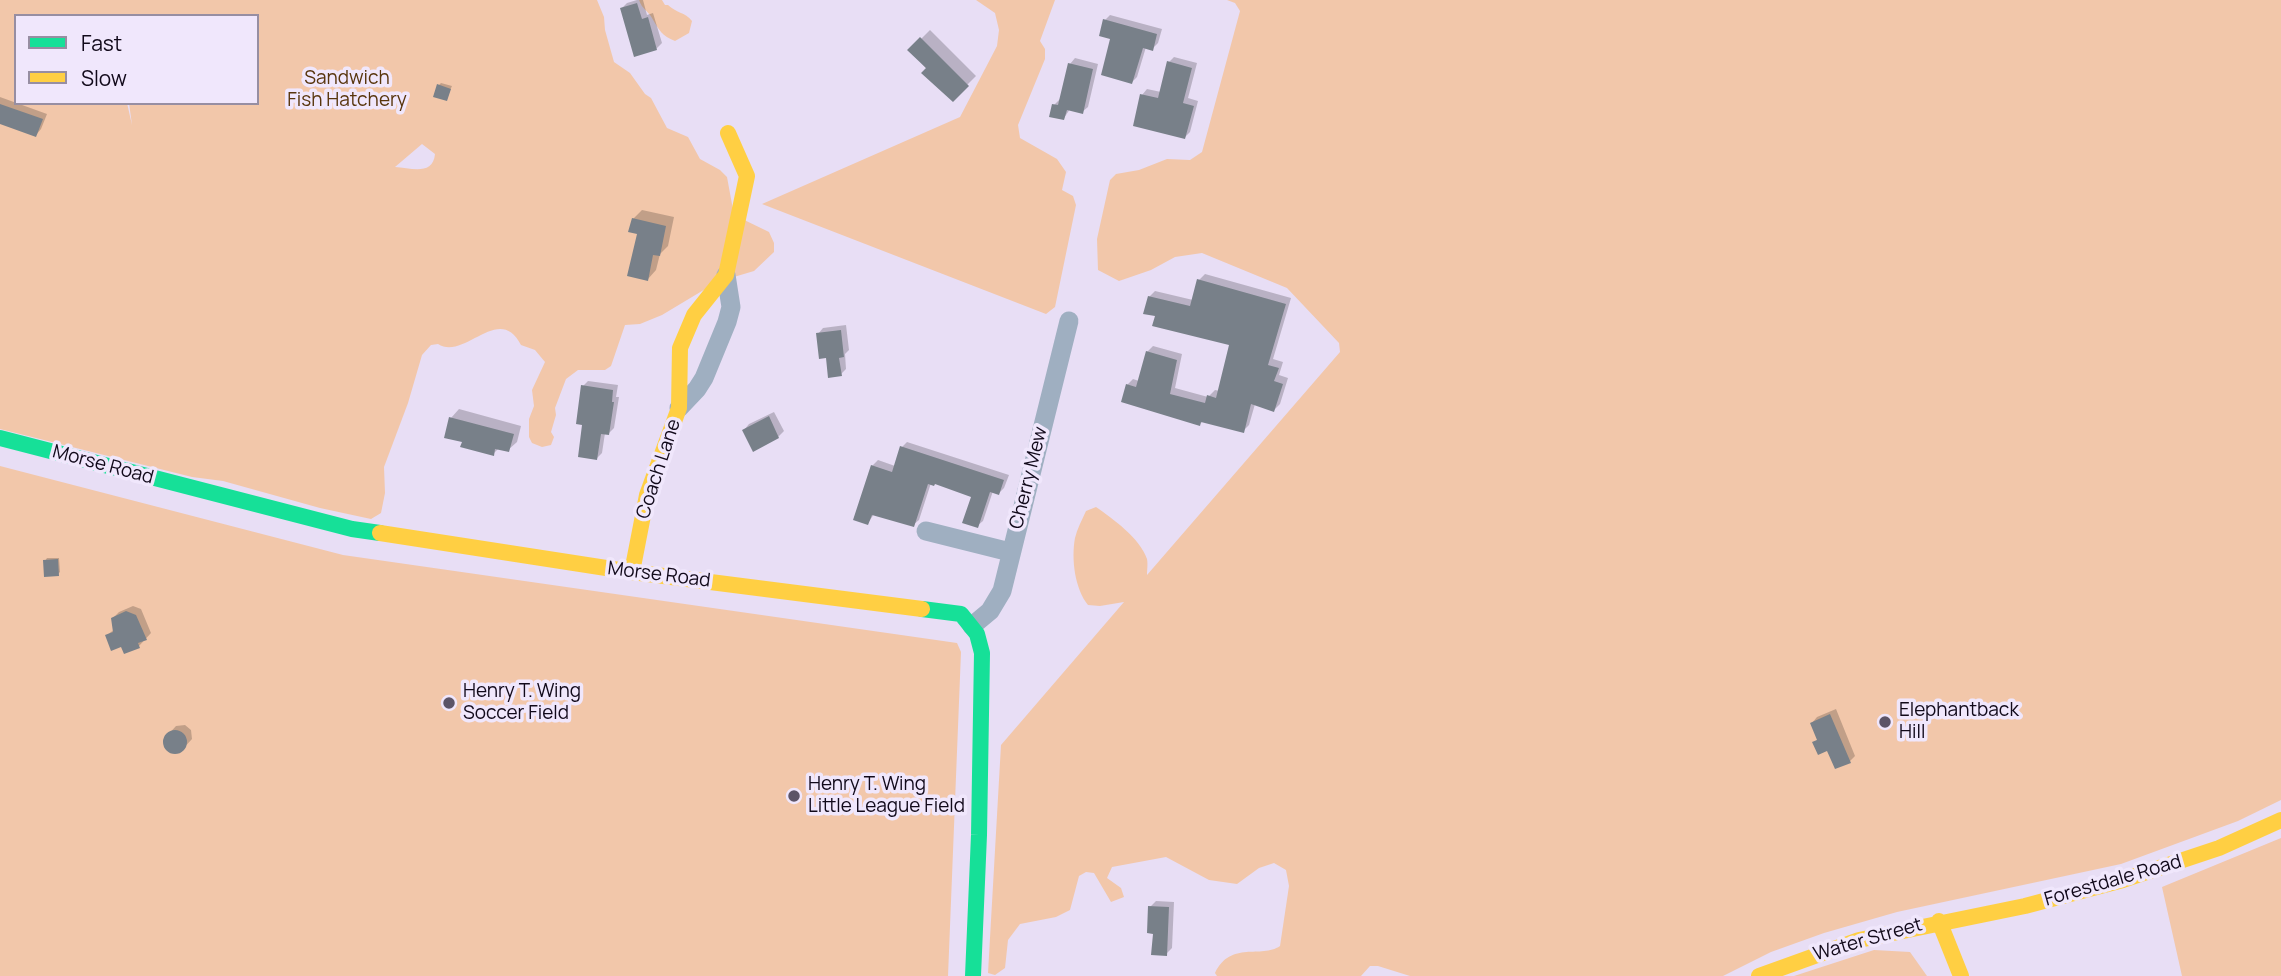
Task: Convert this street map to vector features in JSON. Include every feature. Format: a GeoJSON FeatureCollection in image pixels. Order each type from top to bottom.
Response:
{"type":"FeatureCollection","features":[{"type":"Feature","properties":{"kind":"street","name":"Coach Lane"},"geometry":{"type":"LineString","coordinates":[[679,408],[705,378],[731,307],[726,275],[747,176],[728,133]]}},
{"type":"Feature","properties":{"kind":"street","name":"Coach Lane"},"geometry":{"type":"LineString","coordinates":[[632,572],[647,495],[679,408],[680,348],[694,314],[726,275]]}},
{"type":"Feature","properties":{"kind":"street","name":"Cherry Mew"},"geometry":{"type":"LineString","coordinates":[[972,626],[994,605],[1002,591],[1069,321]]}},
{"type":"Feature","properties":{"kind":"street","name":"Morse Road"},"geometry":{"type":"LineString","coordinates":[[0,439],[352,528],[632,572],[952,611],[961,614],[972,626]]}},
{"type":"Feature","properties":{"kind":"street"},"geometry":{"type":"LineString","coordinates":[[926,531],[1010,552]]}},
{"type":"Feature","properties":{"kind":"street"},"geometry":{"type":"LineString","coordinates":[[972,626],[982,653],[973,976]]}},
{"type":"Feature","properties":{"kind":"street","name":"Forestdale Road"},"geometry":{"type":"LineString","coordinates":[[1939,921],[2023,906],[2169,866],[2247,837],[2281,820]]}},
{"type":"Feature","properties":{"kind":"street"},"geometry":{"type":"LineString","coordinates":[[1939,921],[1961,976]]}},
{"type":"Feature","properties":{"kind":"street","name":"Water Street"},"geometry":{"type":"LineString","coordinates":[[1759,976],[1859,940],[1939,921]]}},
{"type":"Feature","properties":{"kind":"green space","name":"Sandwich Fish Hatchery"},"geometry":{"type":"Polygon","coordinates":[[[0,0],[597,0],[604,17],[614,62],[630,73],[651,98],[667,128],[688,137],[700,159],[727,177],[734,215],[769,232],[774,243],[774,252],[754,271],[717,282],[662,315],[640,324],[625,325],[611,366],[605,370],[578,370],[566,379],[555,408],[556,415],[551,432],[554,437],[551,445],[542,447],[532,443],[529,437],[529,419],[534,406],[532,390],[545,362],[535,350],[521,345],[512,333],[503,329],[492,330],[459,345],[431,345],[422,355],[408,403],[384,467],[385,493],[381,513],[371,519],[223,481],[192,477],[0,429],[0,0]],[[422,144],[395,167],[426,168],[433,161],[435,154],[422,144]]]}},
{"type":"Feature","properties":{"kind":"green space"},"geometry":{"type":"Polygon","coordinates":[[[639,0],[662,0],[665,5],[692,21],[689,33],[675,41],[667,37],[639,0]]]}},
{"type":"Feature","properties":{"kind":"green space"},"geometry":{"type":"Polygon","coordinates":[[[976,0],[1055,0],[1040,41],[1045,49],[1045,59],[1018,125],[1020,138],[1057,159],[1066,172],[1062,190],[1073,196],[1076,205],[1055,307],[1046,314],[762,204],[960,117],[997,46],[999,30],[995,13],[976,0]]]}},
{"type":"Feature","properties":{"kind":"green space"},"geometry":{"type":"Polygon","coordinates":[[[1227,0],[2281,0],[2281,800],[2238,821],[2121,864],[1897,912],[1771,952],[1723,976],[1410,976],[1370,966],[1361,976],[1217,976],[1215,973],[1229,957],[1238,953],[1272,950],[1280,946],[1289,886],[1286,870],[1274,863],[1259,868],[1237,884],[1209,880],[1166,857],[1112,867],[1107,878],[1121,888],[1124,897],[1111,902],[1094,873],[1086,872],[1079,876],[1070,910],[1056,917],[1020,924],[1008,940],[1005,968],[995,975],[988,973],[1001,745],[1124,602],[1088,605],[1080,591],[1075,573],[1074,546],[1086,511],[1096,507],[1132,536],[1147,559],[1147,575],[1340,352],[1339,343],[1287,288],[1202,253],[1175,257],[1151,270],[1119,281],[1098,270],[1097,239],[1110,180],[1116,174],[1139,170],[1167,159],[1190,160],[1202,152],[1240,11],[1235,3],[1227,0]]]}},
{"type":"Feature","properties":{"kind":"green space"},"geometry":{"type":"Polygon","coordinates":[[[0,466],[343,555],[957,643],[961,652],[948,976],[0,976],[0,466]]]}},
{"type":"Feature","properties":{"kind":"green space"},"geometry":{"type":"Polygon","coordinates":[[[2281,838],[2281,976],[2182,976],[2162,887],[2281,838]]]}},
{"type":"Feature","properties":{"kind":"green space"},"geometry":{"type":"Polygon","coordinates":[[[1874,950],[1910,952],[1927,976],[1794,976],[1874,950]]]}},
{"type":"Feature","properties":{"kind":"building"},"geometry":{"type":"Polygon","coordinates":[[[637,3],[642,19],[648,17],[657,50],[634,57],[620,8],[637,3]]]}},
{"type":"Feature","properties":{"kind":"building"},"geometry":{"type":"Polygon","coordinates":[[[1103,19],[1157,34],[1153,51],[1143,48],[1132,84],[1101,75],[1110,39],[1099,36],[1103,19]]]}},
{"type":"Feature","properties":{"kind":"building"},"geometry":{"type":"Polygon","coordinates":[[[920,37],[969,86],[953,102],[921,73],[926,68],[907,50],[920,37]]]}},
{"type":"Feature","properties":{"kind":"building"},"geometry":{"type":"Polygon","coordinates":[[[1167,61],[1192,68],[1183,103],[1194,106],[1185,139],[1133,126],[1140,94],[1158,98],[1167,61]]]}},
{"type":"Feature","properties":{"kind":"building"},"geometry":{"type":"Polygon","coordinates":[[[1068,63],[1093,69],[1083,114],[1067,110],[1064,120],[1049,117],[1052,104],[1058,105],[1068,63]]]}},
{"type":"Feature","properties":{"kind":"building"},"geometry":{"type":"Polygon","coordinates":[[[437,84],[451,89],[447,101],[433,97],[437,84]]]}},
{"type":"Feature","properties":{"kind":"building"},"geometry":{"type":"Polygon","coordinates":[[[0,104],[43,119],[36,137],[0,124],[0,104]]]}},
{"type":"Feature","properties":{"kind":"building"},"geometry":{"type":"Polygon","coordinates":[[[632,218],[666,226],[660,256],[653,255],[648,281],[627,276],[637,234],[628,232],[632,218]]]}},
{"type":"Feature","properties":{"kind":"building"},"geometry":{"type":"Polygon","coordinates":[[[1197,279],[1286,304],[1268,365],[1279,368],[1274,381],[1283,384],[1274,412],[1251,404],[1244,433],[1201,422],[1200,426],[1121,402],[1126,384],[1136,387],[1146,351],[1177,360],[1170,394],[1205,403],[1207,395],[1216,398],[1229,345],[1152,326],[1155,316],[1143,314],[1148,296],[1190,306],[1197,279]]]}},
{"type":"Feature","properties":{"kind":"building"},"geometry":{"type":"Polygon","coordinates":[[[841,330],[844,357],[839,358],[842,376],[828,378],[826,358],[819,359],[816,333],[841,330]]]}},
{"type":"Feature","properties":{"kind":"building"},"geometry":{"type":"Polygon","coordinates":[[[581,385],[613,390],[609,435],[601,434],[597,460],[578,457],[582,425],[576,424],[581,385]]]}},
{"type":"Feature","properties":{"kind":"building"},"geometry":{"type":"Polygon","coordinates":[[[769,416],[779,438],[753,452],[742,430],[769,416]]]}},
{"type":"Feature","properties":{"kind":"building"},"geometry":{"type":"Polygon","coordinates":[[[449,417],[514,434],[509,452],[495,449],[494,456],[460,447],[462,442],[444,438],[449,417]]]}},
{"type":"Feature","properties":{"kind":"building"},"geometry":{"type":"Polygon","coordinates":[[[900,446],[1004,480],[999,495],[990,492],[978,528],[962,523],[971,497],[935,484],[928,484],[914,527],[872,515],[868,525],[853,520],[871,465],[892,472],[900,446]]]}},
{"type":"Feature","properties":{"kind":"building"},"geometry":{"type":"Polygon","coordinates":[[[58,559],[59,576],[44,577],[43,560],[58,559]]]}},
{"type":"Feature","properties":{"kind":"building"},"geometry":{"type":"Polygon","coordinates":[[[126,611],[136,615],[147,640],[138,643],[140,648],[124,654],[121,647],[111,651],[105,635],[113,632],[111,618],[126,611]]]}},
{"type":"Feature","properties":{"kind":"building"},"geometry":{"type":"Polygon","coordinates":[[[1830,714],[1851,763],[1835,769],[1827,751],[1818,755],[1812,742],[1817,740],[1810,723],[1830,714]]]}},
{"type":"Feature","properties":{"kind":"building"},"geometry":{"type":"Polygon","coordinates":[[[175,730],[186,737],[187,742],[180,753],[175,754],[164,747],[163,742],[170,731],[175,730]]]}},
{"type":"Feature","properties":{"kind":"building"},"geometry":{"type":"Polygon","coordinates":[[[1148,906],[1169,907],[1167,956],[1151,955],[1153,934],[1147,933],[1148,906]]]}},
{"type":"Feature","properties":{"kind":"traffic: fast"},"geometry":{"type":"LineString","coordinates":[[0,438],[352,529],[380,533]]}},
{"type":"Feature","properties":{"kind":"traffic: fast"},"geometry":{"type":"LineString","coordinates":[[922,609],[961,614],[977,634],[982,653],[973,976]]}},
{"type":"Feature","properties":{"kind":"traffic: slow"},"geometry":{"type":"LineString","coordinates":[[632,572],[647,495],[679,408],[680,348],[694,315],[726,275],[747,176],[728,133]]}},
{"type":"Feature","properties":{"kind":"traffic: slow"},"geometry":{"type":"LineString","coordinates":[[380,533],[632,572],[922,609]]}},
{"type":"Feature","properties":{"kind":"traffic: slow"},"geometry":{"type":"LineString","coordinates":[[1759,976],[1859,940],[2025,906],[2123,880],[2219,848],[2281,820]]}},
{"type":"Feature","properties":{"kind":"traffic: slow"},"geometry":{"type":"LineString","coordinates":[[1939,921],[1961,976]]}},
{"type":"Feature","properties":{"kind":"place","name":"Henry T. Wing Soccer Field"},"geometry":{"type":"Point","coordinates":[449,703]}},
{"type":"Feature","properties":{"kind":"place","name":"Elephantback Hill"},"geometry":{"type":"Point","coordinates":[1885,722]}},
{"type":"Feature","properties":{"kind":"place","name":"Henry T. Wing Little League Field"},"geometry":{"type":"Point","coordinates":[794,796]}}]}
